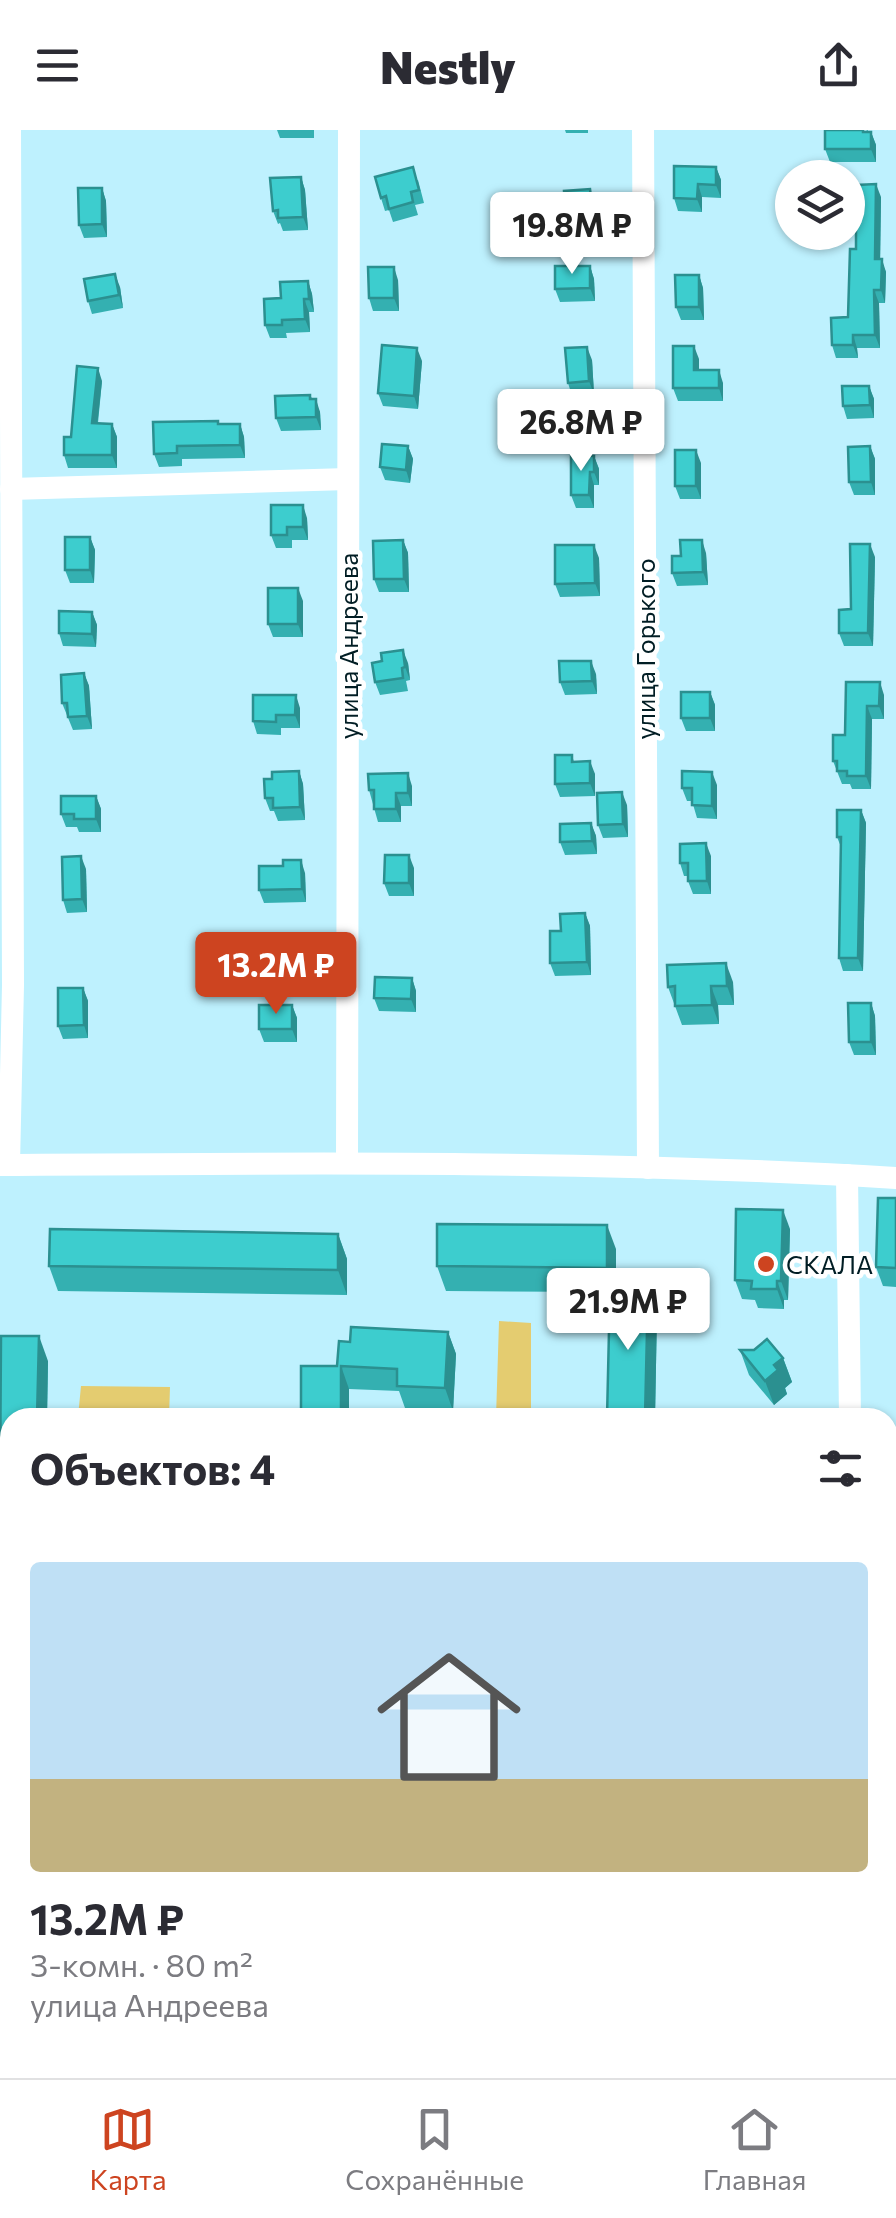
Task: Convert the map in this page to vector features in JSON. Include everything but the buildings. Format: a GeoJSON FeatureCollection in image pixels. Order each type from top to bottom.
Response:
{"type":"FeatureCollection","features":[{"type":"Feature","properties":{"kind":"street"},"geometry":{"type":"LineString","coordinates":[[10,130],[5,271],[11,489],[13,985],[5,1165],[347,1163],[648,1168],[896,1178]]}},
{"type":"Feature","properties":{"kind":"street","name":"улица Андреева"},"geometry":{"type":"LineString","coordinates":[[347,1163],[349,130]]}},
{"type":"Feature","properties":{"kind":"street","name":"улица Горького"},"geometry":{"type":"LineString","coordinates":[[643,130],[648,1168]]}},
{"type":"Feature","properties":{"kind":"street"},"geometry":{"type":"LineString","coordinates":[[11,489],[348,479]]}},
{"type":"Feature","properties":{"kind":"street"},"geometry":{"type":"LineString","coordinates":[[847,1175],[850,1408]]}},
{"type":"Feature","properties":{"kind":"shaded area"},"geometry":{"type":"Polygon","coordinates":[[[499,1321],[531,1323],[531,1408],[496,1408],[499,1321]]]}},
{"type":"Feature","properties":{"kind":"shaded area"},"geometry":{"type":"Polygon","coordinates":[[[81,1386],[170,1387],[169,1408],[79,1408],[81,1386]]]}},
{"type":"Feature","properties":{"kind":"place","name":"СКАЛА"},"geometry":{"type":"Point","coordinates":[766,1264]}}]}
